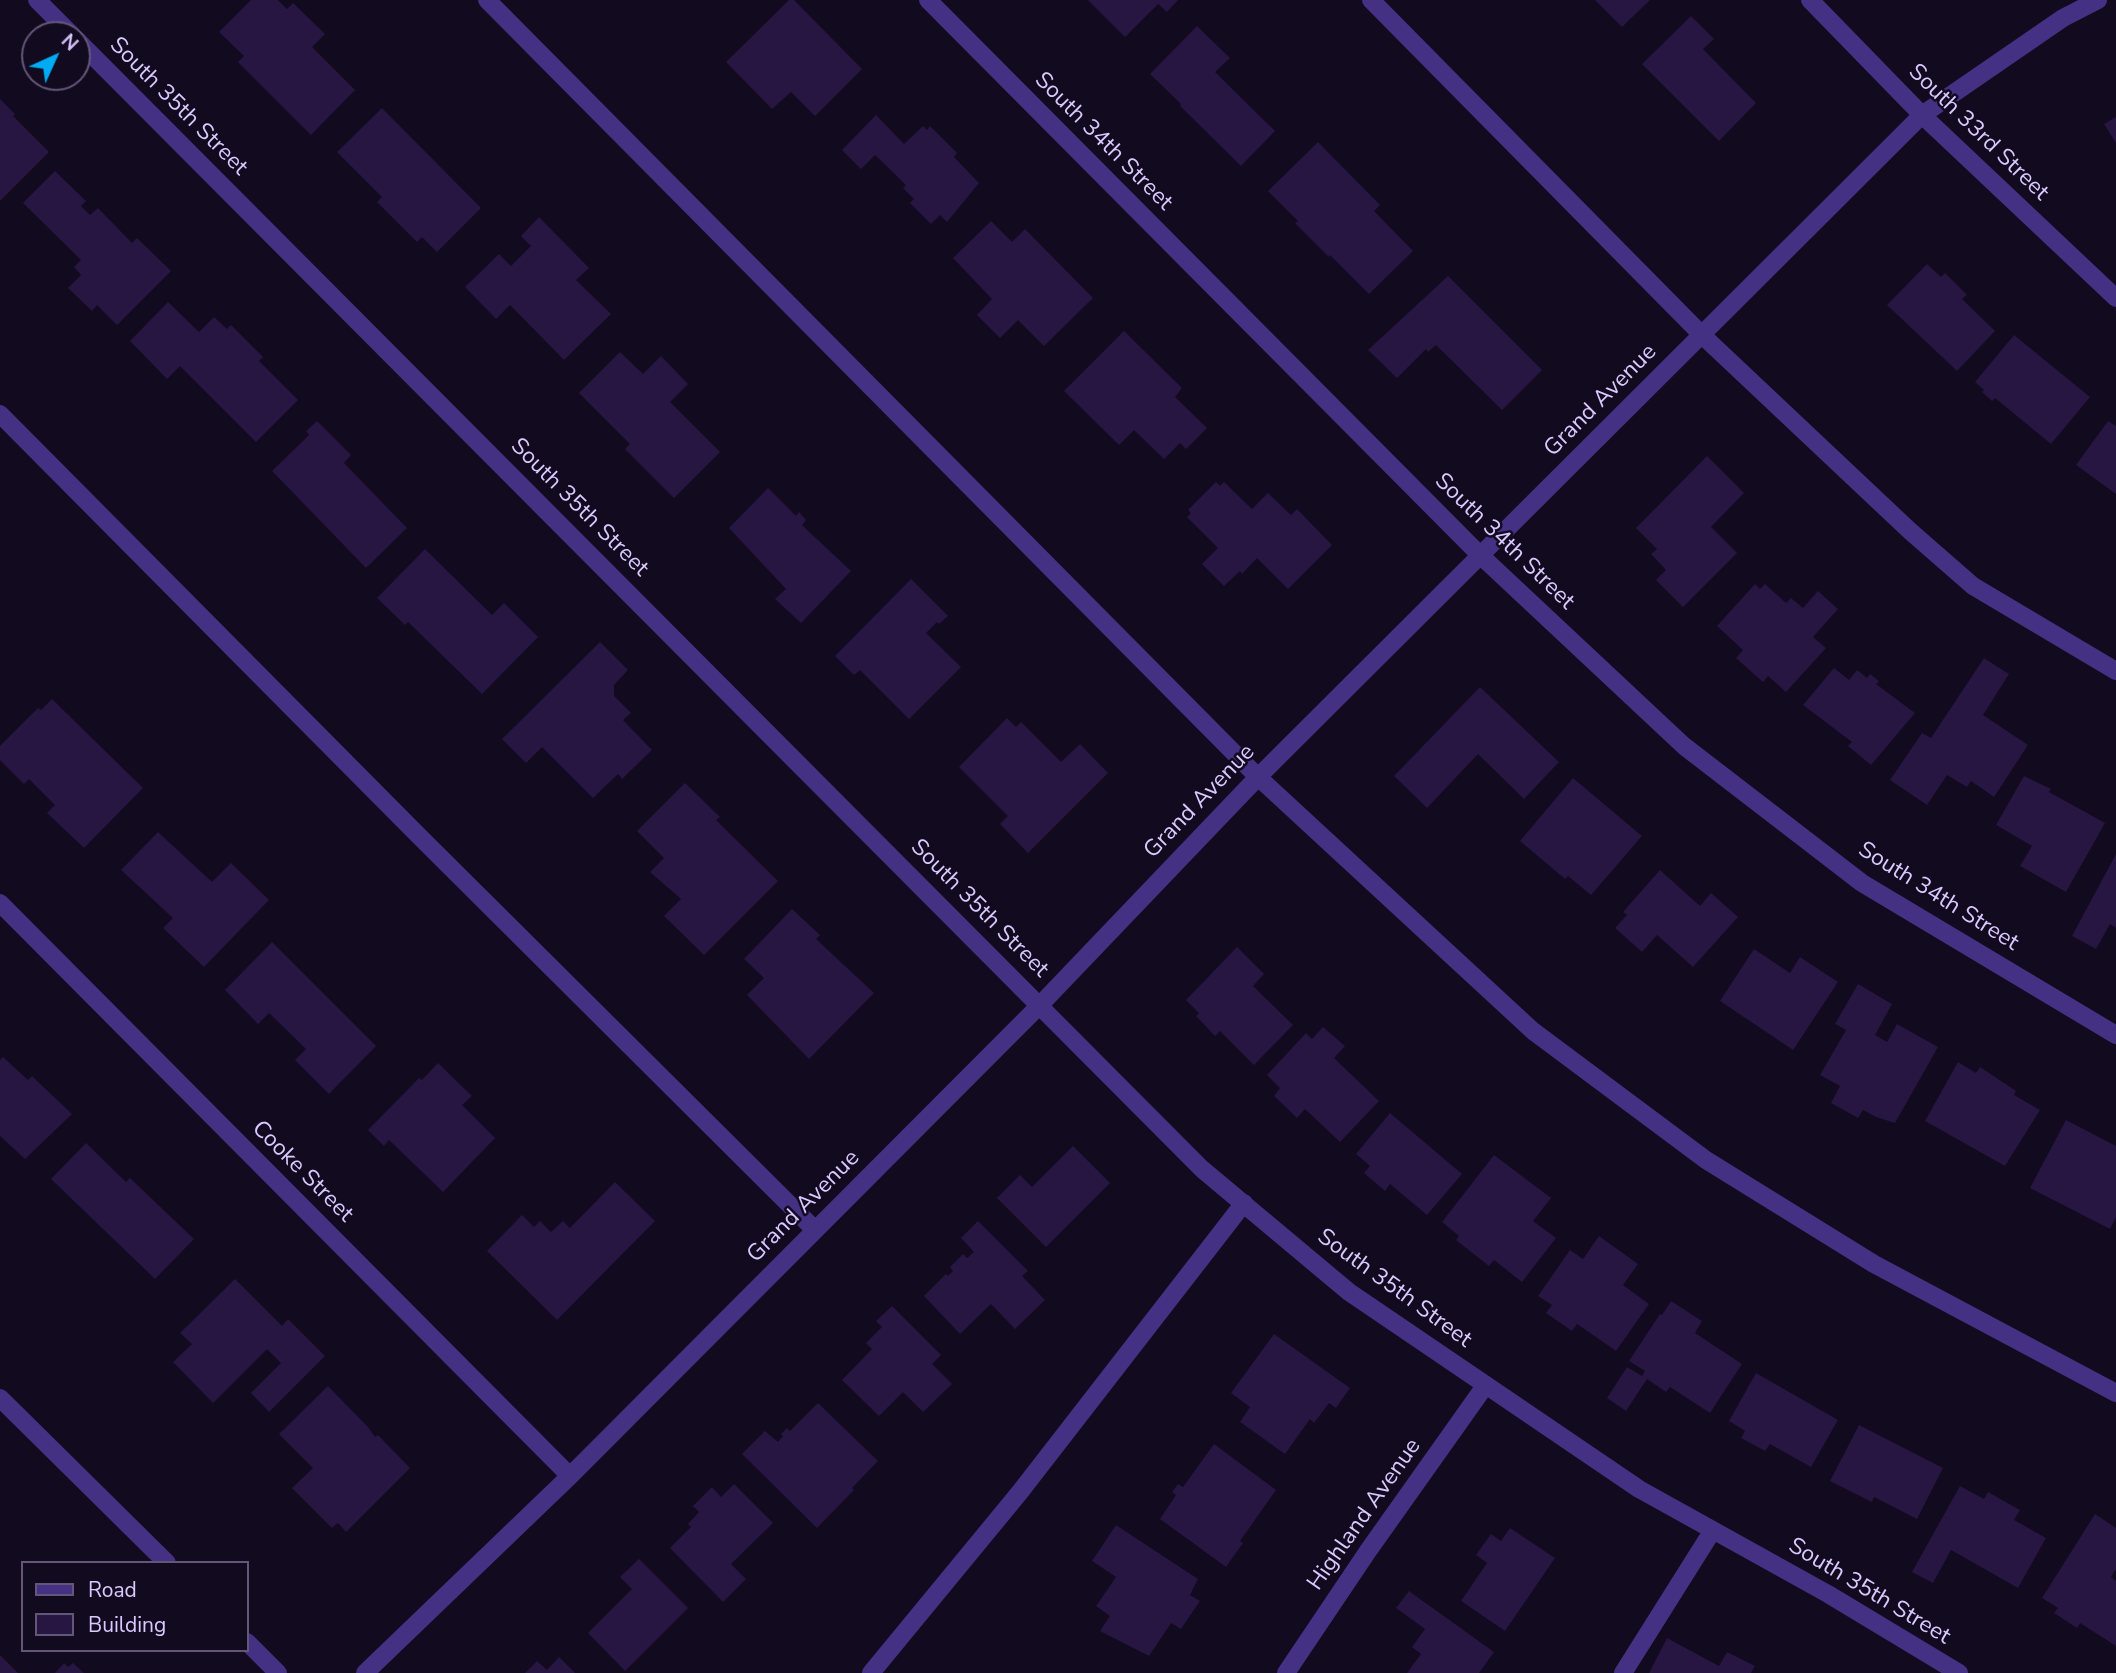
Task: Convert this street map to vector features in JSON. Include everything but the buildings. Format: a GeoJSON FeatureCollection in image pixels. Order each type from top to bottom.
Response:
{"type":"FeatureCollection","features":[{"type":"Feature","properties":{"kind":"street"},"geometry":{"type":"LineString","coordinates":[[37,0],[58,21]]}},
{"type":"Feature","properties":{"kind":"street"},"geometry":{"type":"LineString","coordinates":[[487,0],[1258,777],[1533,1031],[1706,1160],[1874,1264],[2116,1393]]}},
{"type":"Feature","properties":{"kind":"street","name":"South 34th Street"},"geometry":{"type":"LineString","coordinates":[[928,0],[1480,555],[1684,746],[1863,883],[2116,1035]]}},
{"type":"Feature","properties":{"kind":"street"},"geometry":{"type":"LineString","coordinates":[[1371,0],[1702,335],[1910,531],[1973,586],[2116,671]]}},
{"type":"Feature","properties":{"kind":"street","name":"South 33rd Street"},"geometry":{"type":"LineString","coordinates":[[1810,0],[2013,203],[2116,298]]}},
{"type":"Feature","properties":{"kind":"street","name":"Grand Avenue"},"geometry":{"type":"LineString","coordinates":[[365,1673],[570,1476],[1040,1004],[1258,777],[1923,115],[2063,18],[2098,0]]}},
{"type":"Feature","properties":{"kind":"street","name":"South 35th Street"},"geometry":{"type":"LineString","coordinates":[[91,54],[1202,1169],[1349,1292],[1639,1489],[1828,1594],[1959,1673]]}},
{"type":"Feature","properties":{"kind":"street"},"geometry":{"type":"LineString","coordinates":[[0,414],[815,1230]]}},
{"type":"Feature","properties":{"kind":"street","name":"Cooke Street"},"geometry":{"type":"LineString","coordinates":[[0,903],[570,1476]]}},
{"type":"Feature","properties":{"kind":"street"},"geometry":{"type":"LineString","coordinates":[[871,1673],[1020,1492],[1244,1203]]}},
{"type":"Feature","properties":{"kind":"street","name":"Highland Avenue"},"geometry":{"type":"LineString","coordinates":[[1286,1673],[1368,1551],[1485,1386]]}},
{"type":"Feature","properties":{"kind":"street"},"geometry":{"type":"LineString","coordinates":[[0,1398],[165,1561]]}},
{"type":"Feature","properties":{"kind":"street"},"geometry":{"type":"LineString","coordinates":[[1623,1673],[1713,1530]]}},
{"type":"Feature","properties":{"kind":"street"},"geometry":{"type":"LineString","coordinates":[[248,1643],[278,1673]]}}]}
